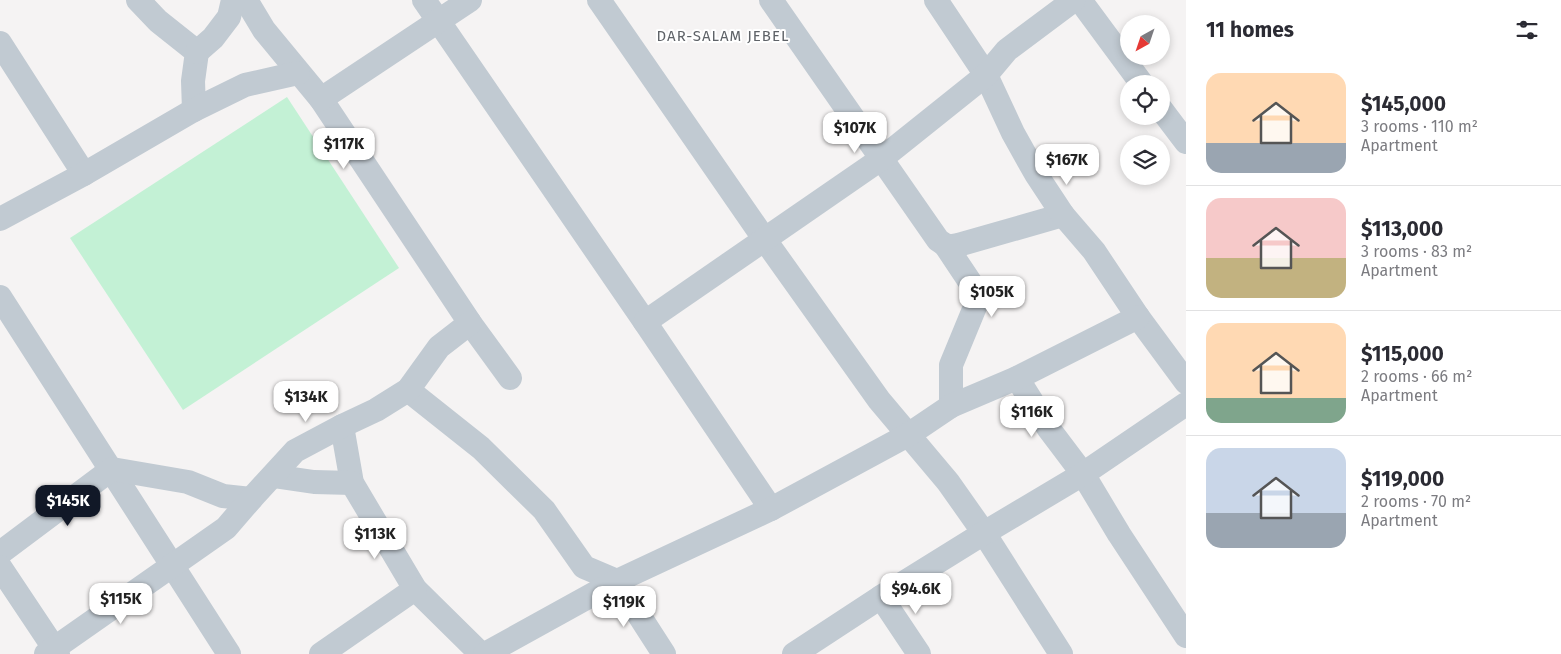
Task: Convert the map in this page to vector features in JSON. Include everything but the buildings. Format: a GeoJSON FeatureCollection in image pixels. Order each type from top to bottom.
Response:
{"type":"FeatureCollection","features":[{"type":"Feature","properties":{"kind":"street"},"geometry":{"type":"LineString","coordinates":[[138,0],[158,21],[197,52]]}},
{"type":"Feature","properties":{"kind":"street"},"geometry":{"type":"LineString","coordinates":[[194,110],[193,81],[197,52],[213,38],[229,17],[234,0]]}},
{"type":"Feature","properties":{"kind":"street"},"geometry":{"type":"LineString","coordinates":[[246,0],[264,30],[320,99],[470,323],[510,378]]}},
{"type":"Feature","properties":{"kind":"street"},"geometry":{"type":"LineString","coordinates":[[424,0],[771,509]]}},
{"type":"Feature","properties":{"kind":"street"},"geometry":{"type":"LineString","coordinates":[[320,99],[470,0]]}},
{"type":"Feature","properties":{"kind":"street"},"geometry":{"type":"LineString","coordinates":[[599,0],[879,400],[948,482],[984,533],[1061,654]]}},
{"type":"Feature","properties":{"kind":"street"},"geometry":{"type":"LineString","coordinates":[[771,0],[938,240],[946,246],[974,288],[977,302],[951,365],[951,406]]}},
{"type":"Feature","properties":{"kind":"street"},"geometry":{"type":"LineString","coordinates":[[936,0],[986,75],[1013,133],[1036,174],[1063,215],[1094,251],[1138,317],[1186,382]]}},
{"type":"Feature","properties":{"kind":"street"},"geometry":{"type":"LineString","coordinates":[[645,322],[881,159],[986,75],[1007,50],[1074,0]]}},
{"type":"Feature","properties":{"kind":"street"},"geometry":{"type":"LineString","coordinates":[[1080,0],[1135,75]]}},
{"type":"Feature","properties":{"kind":"street"},"geometry":{"type":"LineString","coordinates":[[0,43],[84,174]]}},
{"type":"Feature","properties":{"kind":"street"},"geometry":{"type":"LineString","coordinates":[[0,219],[84,174],[194,110],[245,85],[298,73]]}},
{"type":"Feature","properties":{"kind":"street"},"geometry":{"type":"LineString","coordinates":[[1170,121],[1186,142]]}},
{"type":"Feature","properties":{"kind":"street"},"geometry":{"type":"LineString","coordinates":[[946,246],[958,245],[1063,215]]}},
{"type":"Feature","properties":{"kind":"street"},"geometry":{"type":"LineString","coordinates":[[0,296],[229,654]]}},
{"type":"Feature","properties":{"kind":"street"},"geometry":{"type":"LineString","coordinates":[[485,654],[617,581],[771,509],[908,435],[951,406],[1017,378],[1138,317]]}},
{"type":"Feature","properties":{"kind":"street"},"geometry":{"type":"LineString","coordinates":[[0,567],[53,652],[226,528],[251,498],[295,452],[376,410],[408,390],[439,347],[470,323]]}},
{"type":"Feature","properties":{"kind":"street"},"geometry":{"type":"LineString","coordinates":[[1017,378],[1049,429],[1083,474],[1119,534],[1186,636]]}},
{"type":"Feature","properties":{"kind":"street"},"geometry":{"type":"LineString","coordinates":[[408,390],[482,448],[544,510],[584,567],[617,581],[664,654]]}},
{"type":"Feature","properties":{"kind":"street"},"geometry":{"type":"LineString","coordinates":[[794,654],[881,597],[1083,474],[1186,404]]}},
{"type":"Feature","properties":{"kind":"street"},"geometry":{"type":"LineString","coordinates":[[342,426],[352,482],[415,589],[481,654]]}},
{"type":"Feature","properties":{"kind":"street"},"geometry":{"type":"LineString","coordinates":[[0,553],[112,470],[188,482],[223,496],[251,498]]}},
{"type":"Feature","properties":{"kind":"street"},"geometry":{"type":"LineString","coordinates":[[273,476],[314,482],[352,482]]}},
{"type":"Feature","properties":{"kind":"street"},"geometry":{"type":"LineString","coordinates":[[321,654],[415,589]]}},
{"type":"Feature","properties":{"kind":"street"},"geometry":{"type":"LineString","coordinates":[[881,597],[919,654]]}},
{"type":"Feature","properties":{"kind":"green space"},"geometry":{"type":"Polygon","coordinates":[[[287,97],[399,268],[183,410],[70,238],[287,97]]]}},
{"type":"Feature","properties":{"kind":"district","name":"DAR-SALAM JEBEL"},"geometry":{"type":"Point","coordinates":[723,36]}}]}
